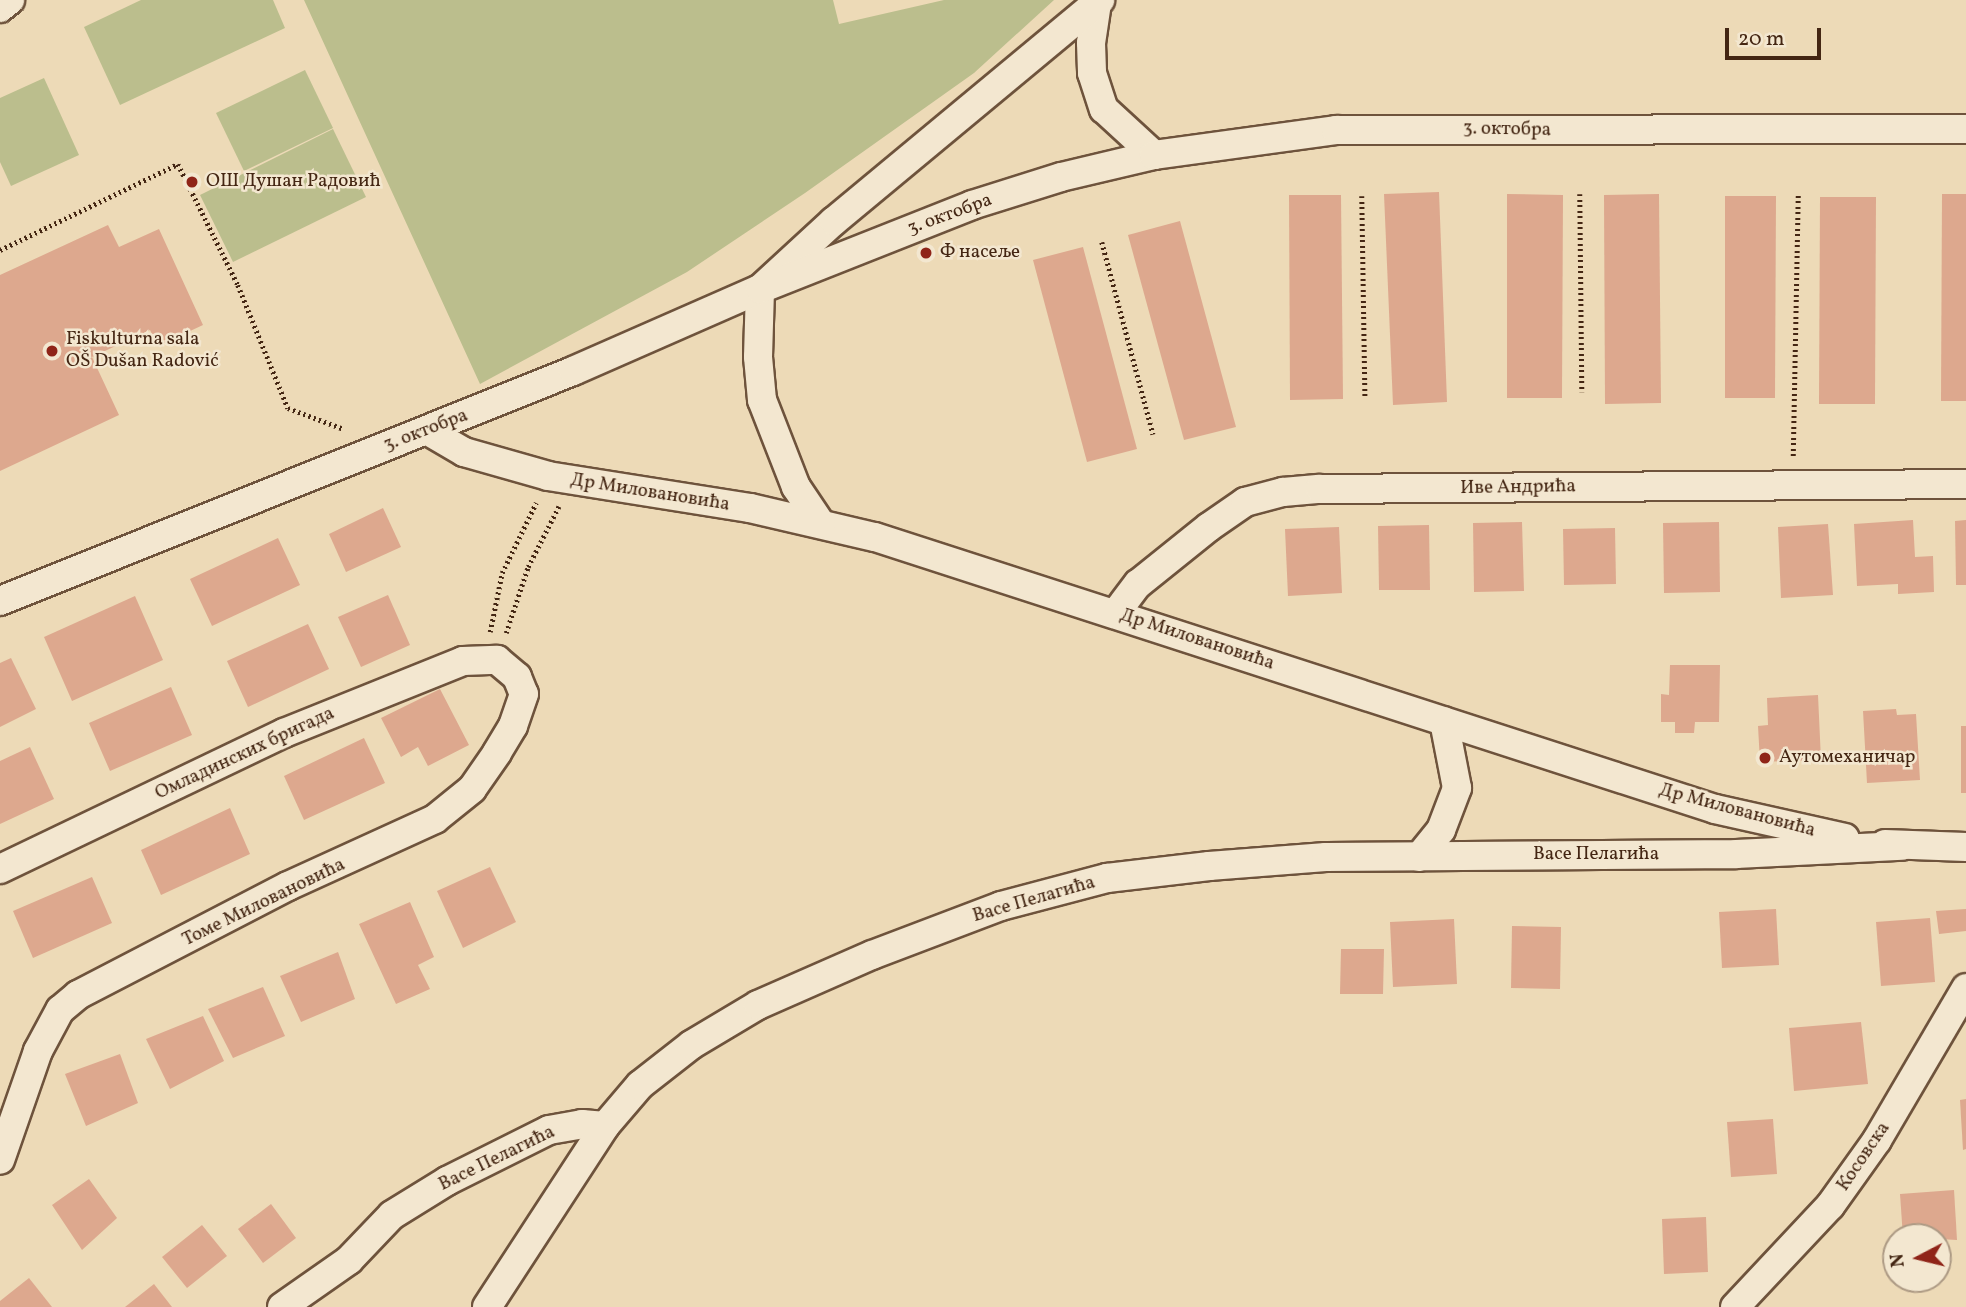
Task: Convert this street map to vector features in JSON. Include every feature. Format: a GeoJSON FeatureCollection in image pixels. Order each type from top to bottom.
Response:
{"type":"FeatureCollection","features":[{"type":"Feature","properties":{"kind":"street"},"geometry":{"type":"LineString","coordinates":[[0,8],[10,0]]}},
{"type":"Feature","properties":{"kind":"street"},"geometry":{"type":"LineString","coordinates":[[1098,2],[1091,43],[1092,73],[1104,109],[1154,155]]}},
{"type":"Feature","properties":{"kind":"street"},"geometry":{"type":"LineString","coordinates":[[821,524],[796,487],[762,400],[758,357],[760,289],[834,221],[1098,2]]}},
{"type":"Feature","properties":{"kind":"street","name":"3. октобра"},"geometry":{"type":"LineString","coordinates":[[0,601],[428,431],[760,289],[972,205],[1061,177],[1154,155],[1336,130],[1966,129]]}},
{"type":"Feature","properties":{"kind":"street","name":"Др Миловановића"},"geometry":{"type":"LineString","coordinates":[[428,431],[464,452],[561,479],[750,508],[821,524],[937,556],[1715,809],[1811,831],[1902,846],[1966,847]]}},
{"type":"Feature","properties":{"kind":"street","name":"Иве Андрића"},"geometry":{"type":"LineString","coordinates":[[1115,614],[1138,584],[1219,520],[1245,502],[1262,496],[1320,489],[1966,484]]}},
{"type":"Feature","properties":{"kind":"street","name":"Омладинских бригада"},"geometry":{"type":"LineString","coordinates":[[0,869],[285,733],[463,661],[497,660]]}},
{"type":"Feature","properties":{"kind":"street","name":"Томе Миловановића"},"geometry":{"type":"LineString","coordinates":[[0,1160],[38,1051],[60,1010],[78,995],[146,963],[288,886],[435,819],[471,789],[513,726],[524,694],[517,677],[497,660]]}},
{"type":"Feature","properties":{"kind":"street"},"geometry":{"type":"LineString","coordinates":[[1419,857],[1441,830],[1457,788],[1444,721]]}},
{"type":"Feature","properties":{"kind":"street","name":"Васе Пелагића"},"geometry":{"type":"LineString","coordinates":[[282,1307],[349,1260],[392,1215],[447,1181],[549,1130],[582,1124],[605,1126],[640,1085],[691,1045],[758,1005],[872,955],[1001,906],[1107,878],[1209,866],[1326,857],[1736,854],[1902,846]]}},
{"type":"Feature","properties":{"kind":"street","name":"Косовска"},"geometry":{"type":"LineString","coordinates":[[1735,1307],[1830,1206],[1877,1140],[1966,988]]}},
{"type":"Feature","properties":{"kind":"street"},"geometry":{"type":"LineString","coordinates":[[487,1307],[605,1126]]}},
{"type":"Feature","properties":{"kind":"path"},"geometry":{"type":"LineString","coordinates":[[0,250],[178,164],[238,285],[288,408],[344,429]]}},
{"type":"Feature","properties":{"kind":"path"},"geometry":{"type":"LineString","coordinates":[[1580,194],[1583,392]]}},
{"type":"Feature","properties":{"kind":"path"},"geometry":{"type":"LineString","coordinates":[[1792,485],[1798,195]]}},
{"type":"Feature","properties":{"kind":"path"},"geometry":{"type":"LineString","coordinates":[[1362,196],[1365,397]]}},
{"type":"Feature","properties":{"kind":"path"},"geometry":{"type":"LineString","coordinates":[[1102,242],[1153,434]]}},
{"type":"Feature","properties":{"kind":"path"},"geometry":{"type":"LineString","coordinates":[[497,660],[546,528],[561,479]]}},
{"type":"Feature","properties":{"kind":"path"},"geometry":{"type":"LineString","coordinates":[[463,661],[489,635],[502,573],[561,479]]}},
{"type":"Feature","properties":{"kind":"green space"},"geometry":{"type":"Polygon","coordinates":[[[141,0],[273,0],[285,28],[120,105],[84,27],[141,0]]]}},
{"type":"Feature","properties":{"kind":"green space"},"geometry":{"type":"Polygon","coordinates":[[[304,0],[833,0],[839,24],[944,0],[1054,0],[974,73],[805,193],[687,272],[480,384],[304,0]]]}},
{"type":"Feature","properties":{"kind":"green space"},"geometry":{"type":"Polygon","coordinates":[[[305,70],[333,128],[244,171],[216,113],[305,70]]]}},
{"type":"Feature","properties":{"kind":"green space"},"geometry":{"type":"Polygon","coordinates":[[[44,78],[79,155],[11,186],[0,162],[0,98],[44,78]]]}},
{"type":"Feature","properties":{"kind":"green space"},"geometry":{"type":"Polygon","coordinates":[[[333,129],[366,197],[233,262],[200,195],[333,129]]]}},
{"type":"Feature","properties":{"kind":"building"},"geometry":{"type":"Polygon","coordinates":[[[1439,192],[1447,402],[1393,405],[1384,194],[1439,192]]]}},
{"type":"Feature","properties":{"kind":"building"},"geometry":{"type":"Polygon","coordinates":[[[1507,194],[1563,195],[1562,398],[1507,398],[1507,194]]]}},
{"type":"Feature","properties":{"kind":"building"},"geometry":{"type":"Polygon","coordinates":[[[1659,194],[1661,403],[1605,404],[1604,195],[1659,194]]]}},
{"type":"Feature","properties":{"kind":"building"},"geometry":{"type":"Polygon","coordinates":[[[1942,194],[1966,194],[1966,401],[1941,401],[1942,194]]]}},
{"type":"Feature","properties":{"kind":"building"},"geometry":{"type":"Polygon","coordinates":[[[1289,195],[1341,195],[1343,399],[1290,400],[1289,195]]]}},
{"type":"Feature","properties":{"kind":"building"},"geometry":{"type":"Polygon","coordinates":[[[1725,196],[1776,196],[1775,398],[1725,398],[1725,196]]]}},
{"type":"Feature","properties":{"kind":"building"},"geometry":{"type":"Polygon","coordinates":[[[1820,197],[1876,197],[1875,404],[1819,404],[1820,197]]]}},
{"type":"Feature","properties":{"kind":"building"},"geometry":{"type":"Polygon","coordinates":[[[1180,221],[1236,427],[1184,440],[1128,235],[1180,221]]]}},
{"type":"Feature","properties":{"kind":"building","name":"Fiskulturna sala OŠ Dušan Radović"},"geometry":{"type":"Polygon","coordinates":[[[108,225],[119,247],[159,229],[203,325],[158,346],[150,330],[92,357],[119,415],[0,471],[0,275],[108,225]]]}},
{"type":"Feature","properties":{"kind":"building"},"geometry":{"type":"Polygon","coordinates":[[[1083,247],[1137,449],[1087,462],[1033,260],[1083,247]]]}},
{"type":"Feature","properties":{"kind":"building"},"geometry":{"type":"Polygon","coordinates":[[[383,508],[401,547],[346,572],[329,534],[383,508]]]}},
{"type":"Feature","properties":{"kind":"building"},"geometry":{"type":"Polygon","coordinates":[[[1913,520],[1915,557],[1933,556],[1934,592],[1898,594],[1898,584],[1857,586],[1854,524],[1913,520]]]}},
{"type":"Feature","properties":{"kind":"building"},"geometry":{"type":"Polygon","coordinates":[[[1966,520],[1966,585],[1956,585],[1955,521],[1966,520]]]}},
{"type":"Feature","properties":{"kind":"building"},"geometry":{"type":"Polygon","coordinates":[[[1522,522],[1524,591],[1474,592],[1473,523],[1522,522]]]}},
{"type":"Feature","properties":{"kind":"building"},"geometry":{"type":"Polygon","coordinates":[[[1719,522],[1720,592],[1664,593],[1663,523],[1719,522]]]}},
{"type":"Feature","properties":{"kind":"building"},"geometry":{"type":"Polygon","coordinates":[[[1828,524],[1833,595],[1781,598],[1778,527],[1828,524]]]}},
{"type":"Feature","properties":{"kind":"building"},"geometry":{"type":"Polygon","coordinates":[[[1429,525],[1430,590],[1379,590],[1378,526],[1429,525]]]}},
{"type":"Feature","properties":{"kind":"building"},"geometry":{"type":"Polygon","coordinates":[[[1339,527],[1342,593],[1288,596],[1285,529],[1339,527]]]}},
{"type":"Feature","properties":{"kind":"building"},"geometry":{"type":"Polygon","coordinates":[[[1615,528],[1616,584],[1564,585],[1563,529],[1615,528]]]}},
{"type":"Feature","properties":{"kind":"building"},"geometry":{"type":"Polygon","coordinates":[[[278,538],[300,585],[212,626],[190,579],[278,538]]]}},
{"type":"Feature","properties":{"kind":"building"},"geometry":{"type":"Polygon","coordinates":[[[388,595],[410,645],[361,667],[338,617],[388,595]]]}},
{"type":"Feature","properties":{"kind":"building"},"geometry":{"type":"Polygon","coordinates":[[[135,596],[163,660],[72,701],[44,637],[135,596]]]}},
{"type":"Feature","properties":{"kind":"building"},"geometry":{"type":"Polygon","coordinates":[[[308,624],[329,669],[248,707],[227,661],[308,624]]]}},
{"type":"Feature","properties":{"kind":"building"},"geometry":{"type":"Polygon","coordinates":[[[11,658],[36,709],[0,727],[0,663],[11,658]]]}},
{"type":"Feature","properties":{"kind":"building"},"geometry":{"type":"Polygon","coordinates":[[[1670,665],[1720,665],[1719,722],[1695,722],[1694,733],[1675,733],[1675,722],[1661,722],[1661,694],[1669,695],[1670,665]]]}},
{"type":"Feature","properties":{"kind":"building"},"geometry":{"type":"Polygon","coordinates":[[[171,687],[192,735],[110,771],[89,723],[171,687]]]}},
{"type":"Feature","properties":{"kind":"building"},"geometry":{"type":"Polygon","coordinates":[[[440,689],[469,745],[428,766],[418,747],[401,757],[381,718],[440,689]]]}},
{"type":"Feature","properties":{"kind":"building"},"geometry":{"type":"Polygon","coordinates":[[[1818,695],[1821,760],[1760,762],[1758,726],[1768,725],[1767,698],[1818,695]]]}},
{"type":"Feature","properties":{"kind":"building"},"geometry":{"type":"Polygon","coordinates":[[[1896,709],[1897,715],[1916,714],[1920,780],[1867,783],[1863,711],[1896,709]]]}},
{"type":"Feature","properties":{"kind":"building"},"geometry":{"type":"Polygon","coordinates":[[[1961,726],[1966,726],[1966,793],[1961,793],[1961,726]]]}},
{"type":"Feature","properties":{"kind":"building"},"geometry":{"type":"Polygon","coordinates":[[[364,738],[385,783],[304,820],[284,776],[364,738]]]}},
{"type":"Feature","properties":{"kind":"building"},"geometry":{"type":"Polygon","coordinates":[[[30,747],[54,799],[0,824],[0,761],[30,747]]]}},
{"type":"Feature","properties":{"kind":"building"},"geometry":{"type":"Polygon","coordinates":[[[230,808],[250,854],[161,895],[141,850],[230,808]]]}},
{"type":"Feature","properties":{"kind":"building"},"geometry":{"type":"Polygon","coordinates":[[[490,867],[516,922],[463,948],[437,891],[490,867]]]}},
{"type":"Feature","properties":{"kind":"building"},"geometry":{"type":"Polygon","coordinates":[[[92,877],[112,923],[33,958],[13,911],[92,877]]]}},
{"type":"Feature","properties":{"kind":"building"},"geometry":{"type":"Polygon","coordinates":[[[410,902],[434,957],[418,965],[430,989],[396,1004],[359,924],[410,902]]]}},
{"type":"Feature","properties":{"kind":"building"},"geometry":{"type":"Polygon","coordinates":[[[1776,909],[1779,965],[1722,968],[1719,912],[1776,909]]]}},
{"type":"Feature","properties":{"kind":"building"},"geometry":{"type":"Polygon","coordinates":[[[1966,909],[1966,931],[1939,934],[1936,911],[1966,909]]]}},
{"type":"Feature","properties":{"kind":"building"},"geometry":{"type":"Polygon","coordinates":[[[1930,918],[1935,982],[1881,986],[1876,922],[1930,918]]]}},
{"type":"Feature","properties":{"kind":"building"},"geometry":{"type":"Polygon","coordinates":[[[1454,919],[1457,984],[1393,987],[1390,922],[1454,919]]]}},
{"type":"Feature","properties":{"kind":"building"},"geometry":{"type":"Polygon","coordinates":[[[1512,926],[1561,927],[1560,989],[1511,988],[1512,926]]]}},
{"type":"Feature","properties":{"kind":"building"},"geometry":{"type":"Polygon","coordinates":[[[1341,949],[1384,949],[1383,994],[1340,994],[1341,949]]]}},
{"type":"Feature","properties":{"kind":"building"},"geometry":{"type":"Polygon","coordinates":[[[338,952],[355,999],[301,1022],[280,976],[338,952]]]}},
{"type":"Feature","properties":{"kind":"building"},"geometry":{"type":"Polygon","coordinates":[[[263,987],[285,1036],[233,1058],[208,1009],[263,987]]]}},
{"type":"Feature","properties":{"kind":"building"},"geometry":{"type":"Polygon","coordinates":[[[203,1016],[224,1061],[170,1089],[146,1039],[203,1016]]]}},
{"type":"Feature","properties":{"kind":"building"},"geometry":{"type":"Polygon","coordinates":[[[1861,1022],[1868,1084],[1794,1091],[1789,1028],[1861,1022]]]}},
{"type":"Feature","properties":{"kind":"building"},"geometry":{"type":"Polygon","coordinates":[[[120,1054],[138,1103],[86,1126],[65,1074],[120,1054]]]}},
{"type":"Feature","properties":{"kind":"building"},"geometry":{"type":"Polygon","coordinates":[[[1966,1099],[1966,1149],[1963,1150],[1960,1100],[1966,1099]]]}},
{"type":"Feature","properties":{"kind":"building"},"geometry":{"type":"Polygon","coordinates":[[[1773,1119],[1777,1174],[1731,1177],[1727,1122],[1773,1119]]]}},
{"type":"Feature","properties":{"kind":"building"},"geometry":{"type":"Polygon","coordinates":[[[89,1179],[117,1218],[82,1250],[52,1205],[89,1179]]]}},
{"type":"Feature","properties":{"kind":"building"},"geometry":{"type":"Polygon","coordinates":[[[1954,1190],[1957,1240],[1952,1240],[1952,1223],[1902,1223],[1900,1194],[1954,1190]]]}},
{"type":"Feature","properties":{"kind":"building"},"geometry":{"type":"Polygon","coordinates":[[[271,1204],[296,1238],[263,1263],[238,1229],[271,1204]]]}},
{"type":"Feature","properties":{"kind":"building"},"geometry":{"type":"Polygon","coordinates":[[[1706,1217],[1708,1272],[1664,1274],[1662,1219],[1706,1217]]]}},
{"type":"Feature","properties":{"kind":"building"},"geometry":{"type":"Polygon","coordinates":[[[202,1225],[227,1256],[187,1288],[162,1257],[202,1225]]]}},
{"type":"Feature","properties":{"kind":"building"},"geometry":{"type":"Polygon","coordinates":[[[29,1278],[52,1307],[0,1307],[0,1301],[29,1278]]]}},
{"type":"Feature","properties":{"kind":"building"},"geometry":{"type":"Polygon","coordinates":[[[154,1284],[172,1307],[125,1307],[154,1284]]]}},
{"type":"Feature","properties":{"kind":"place","name":"ОШ Душан Радовић"},"geometry":{"type":"Point","coordinates":[192,182]}},
{"type":"Feature","properties":{"kind":"place","name":"Ф насеље"},"geometry":{"type":"Point","coordinates":[926,253]}},
{"type":"Feature","properties":{"kind":"place","name":"Fiskulturna sala OŠ Dušan Radović"},"geometry":{"type":"Point","coordinates":[52,351]}},
{"type":"Feature","properties":{"kind":"place","name":"Аутомеханичар"},"geometry":{"type":"Point","coordinates":[1765,758]}}]}
